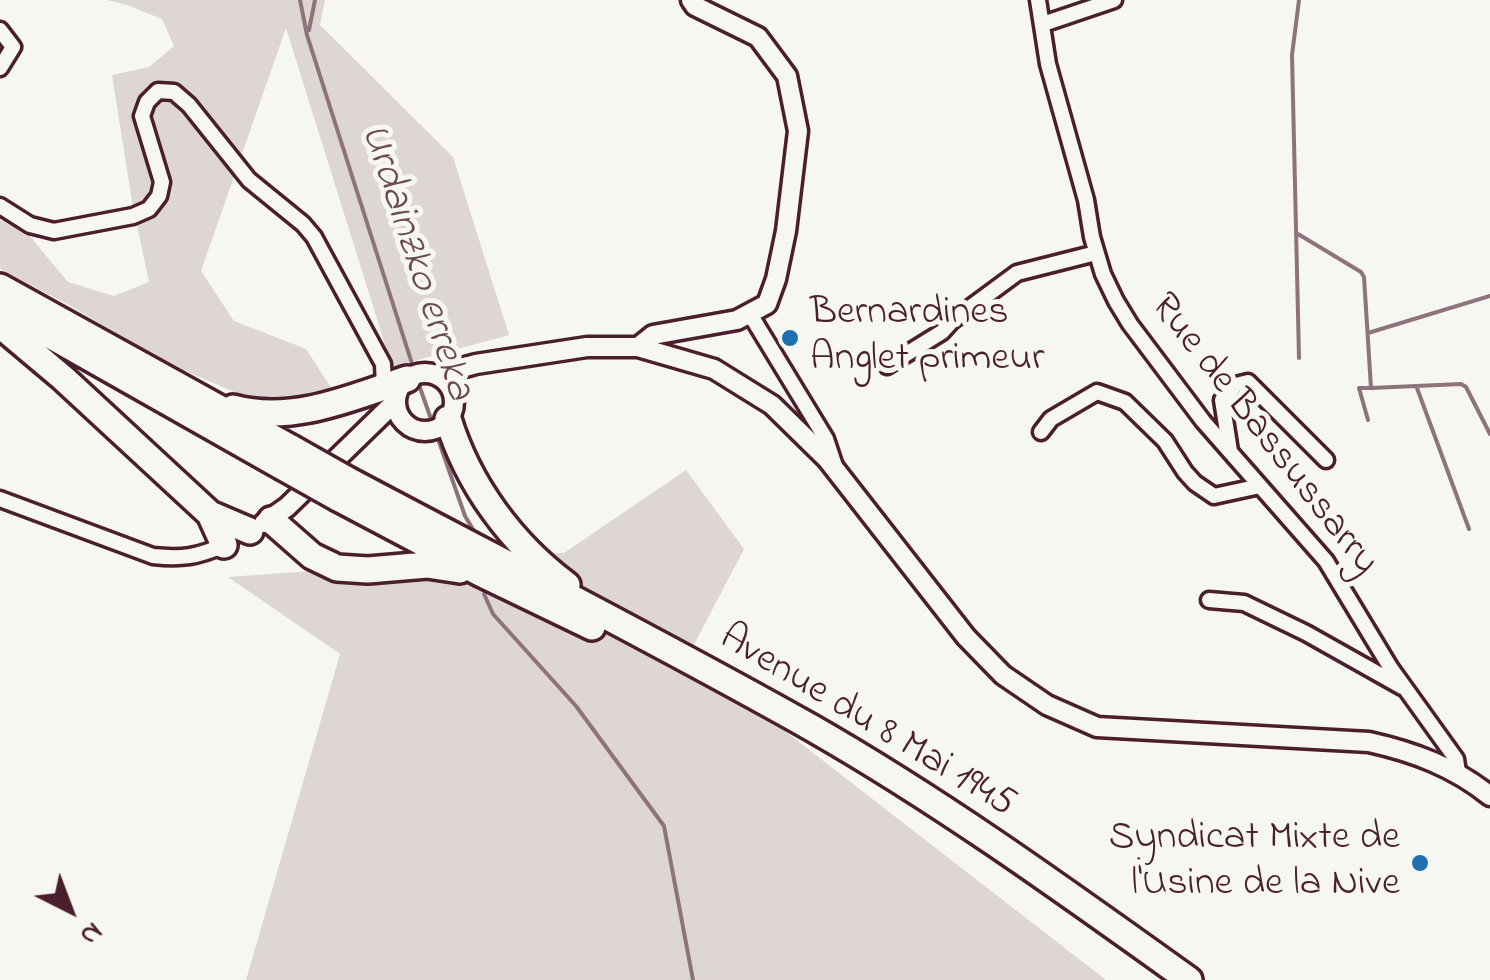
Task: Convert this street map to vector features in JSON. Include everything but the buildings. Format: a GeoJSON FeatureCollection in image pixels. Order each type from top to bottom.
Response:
{"type":"FeatureCollection","features":[{"type":"Feature","properties":{"kind":"highway"},"geometry":{"type":"LineString","coordinates":[[0,287],[202,400],[286,457]]}},
{"type":"Feature","properties":{"kind":"highway"},"geometry":{"type":"LineString","coordinates":[[0,307],[485,564]]}},
{"type":"Feature","properties":{"kind":"highway"},"geometry":{"type":"LineString","coordinates":[[0,325],[64,378],[210,514],[224,545]]}},
{"type":"Feature","properties":{"kind":"highway"},"geometry":{"type":"LineString","coordinates":[[202,400],[271,415],[303,412],[408,387]]}},
{"type":"Feature","properties":{"kind":"highway"},"geometry":{"type":"LineString","coordinates":[[439,425],[454,440],[471,476],[515,538],[554,575],[620,623]]}},
{"type":"Feature","properties":{"kind":"highway"},"geometry":{"type":"LineString","coordinates":[[210,514],[260,526],[337,568],[485,564]]}},
{"type":"Feature","properties":{"kind":"highway","name":"Avenue du 8 Mai 1945"},"geometry":{"type":"LineString","coordinates":[[485,564],[620,623],[814,729],[1014,856],[1189,980]]}},
{"type":"Feature","properties":{"kind":"highway","name":"Avenue du 8 Mai 1945"},"geometry":{"type":"LineString","coordinates":[[485,564],[513,589],[617,640],[804,742],[987,856],[1161,980]]}},
{"type":"Feature","properties":{"kind":"street"},"geometry":{"type":"LineString","coordinates":[[638,346],[654,335],[737,320],[766,304],[776,279],[786,231],[798,131],[787,76],[758,37],[695,6],[691,0]]}},
{"type":"Feature","properties":{"kind":"street","name":"Rue de Bassussarry"},"geometry":{"type":"LineString","coordinates":[[1038,0],[1048,64],[1082,184],[1096,254],[1130,324],[1202,421],[1326,561],[1404,688],[1450,748],[1458,772]]}},
{"type":"Feature","properties":{"kind":"street"},"geometry":{"type":"LineString","coordinates":[[1042,24],[1114,0]]}},
{"type":"Feature","properties":{"kind":"street"},"geometry":{"type":"LineString","coordinates":[[0,30],[12,47],[0,68]]}},
{"type":"Feature","properties":{"kind":"street"},"geometry":{"type":"LineString","coordinates":[[0,206],[30,225],[54,232],[133,216],[149,209],[159,196],[162,182],[142,116],[147,102],[158,91],[174,92],[249,180],[314,237],[383,364],[408,387],[410,427],[439,425],[454,405],[447,384],[408,387]]}},
{"type":"Feature","properties":{"kind":"street"},"geometry":{"type":"LineString","coordinates":[[888,366],[942,332],[1016,273],[1096,254]]}},
{"type":"Feature","properties":{"kind":"street"},"geometry":{"type":"LineString","coordinates":[[750,314],[826,440],[835,467]]}},
{"type":"Feature","properties":{"kind":"street"},"geometry":{"type":"LineString","coordinates":[[0,499],[153,556],[180,559],[202,555],[260,526],[372,425],[408,387],[476,364],[588,348],[638,346],[714,369],[772,405],[835,467],[966,638],[1003,675],[1046,705],[1097,727],[1370,742],[1400,749],[1458,772],[1490,796]]}},
{"type":"Feature","properties":{"kind":"street"},"geometry":{"type":"LineString","coordinates":[[451,390],[463,372],[476,364]]}},
{"type":"Feature","properties":{"kind":"street"},"geometry":{"type":"LineString","coordinates":[[1230,452],[1222,400],[1236,385],[1248,382],[1326,460]]}},
{"type":"Feature","properties":{"kind":"street"},"geometry":{"type":"LineString","coordinates":[[1040,432],[1050,420],[1098,392],[1124,402],[1165,441],[1195,483],[1214,496],[1260,486]]}},
{"type":"Feature","properties":{"kind":"street"},"geometry":{"type":"LineString","coordinates":[[1209,600],[1244,603],[1404,688]]}},
{"type":"Feature","properties":{"kind":"shaded area"},"geometry":{"type":"Polygon","coordinates":[[[107,0],[325,0],[320,25],[453,157],[509,335],[392,367],[286,28],[201,271],[234,321],[306,349],[332,389],[255,401],[167,363],[0,269],[0,220],[28,234],[68,282],[114,296],[149,282],[112,75],[149,67],[174,46],[162,19],[107,0]]]}},
{"type":"Feature","properties":{"kind":"shaded area"},"geometry":{"type":"Polygon","coordinates":[[[686,470],[744,549],[688,656],[1106,980],[246,980],[340,654],[228,577],[564,553],[686,470]]]}},
{"type":"Feature","properties":{"kind":"waterway","name":"Urdainzko erreka"},"geometry":{"type":"LineString","coordinates":[[300,0],[307,35],[415,373]]}},
{"type":"Feature","properties":{"kind":"waterway"},"geometry":{"type":"LineString","coordinates":[[309,30],[315,0]]}},
{"type":"Feature","properties":{"kind":"waterway"},"geometry":{"type":"LineString","coordinates":[[1299,0],[1292,55],[1299,358]]}},
{"type":"Feature","properties":{"kind":"waterway"},"geometry":{"type":"LineString","coordinates":[[1298,234],[1364,277],[1371,388],[1461,384],[1490,434]]}},
{"type":"Feature","properties":{"kind":"waterway"},"geometry":{"type":"LineString","coordinates":[[1368,333],[1490,296]]}},
{"type":"Feature","properties":{"kind":"waterway","name":"Urdainzko erreka"},"geometry":{"type":"LineString","coordinates":[[418,382],[465,516],[477,536]]}},
{"type":"Feature","properties":{"kind":"waterway"},"geometry":{"type":"LineString","coordinates":[[1368,420],[1359,388],[1371,388]]}},
{"type":"Feature","properties":{"kind":"waterway"},"geometry":{"type":"LineString","coordinates":[[1417,388],[1469,529]]}},
{"type":"Feature","properties":{"kind":"waterway","name":"Urdainzko erreka"},"geometry":{"type":"LineString","coordinates":[[484,594],[493,614],[576,706],[664,826],[693,980]]}},
{"type":"Feature","properties":{"kind":"place","name":"Bernardines Anglet primeur"},"geometry":{"type":"Point","coordinates":[790,338]}},
{"type":"Feature","properties":{"kind":"place","name":"Syndicat Mixte de l'Usine de la Nive"},"geometry":{"type":"Point","coordinates":[1420,863]}}]}
